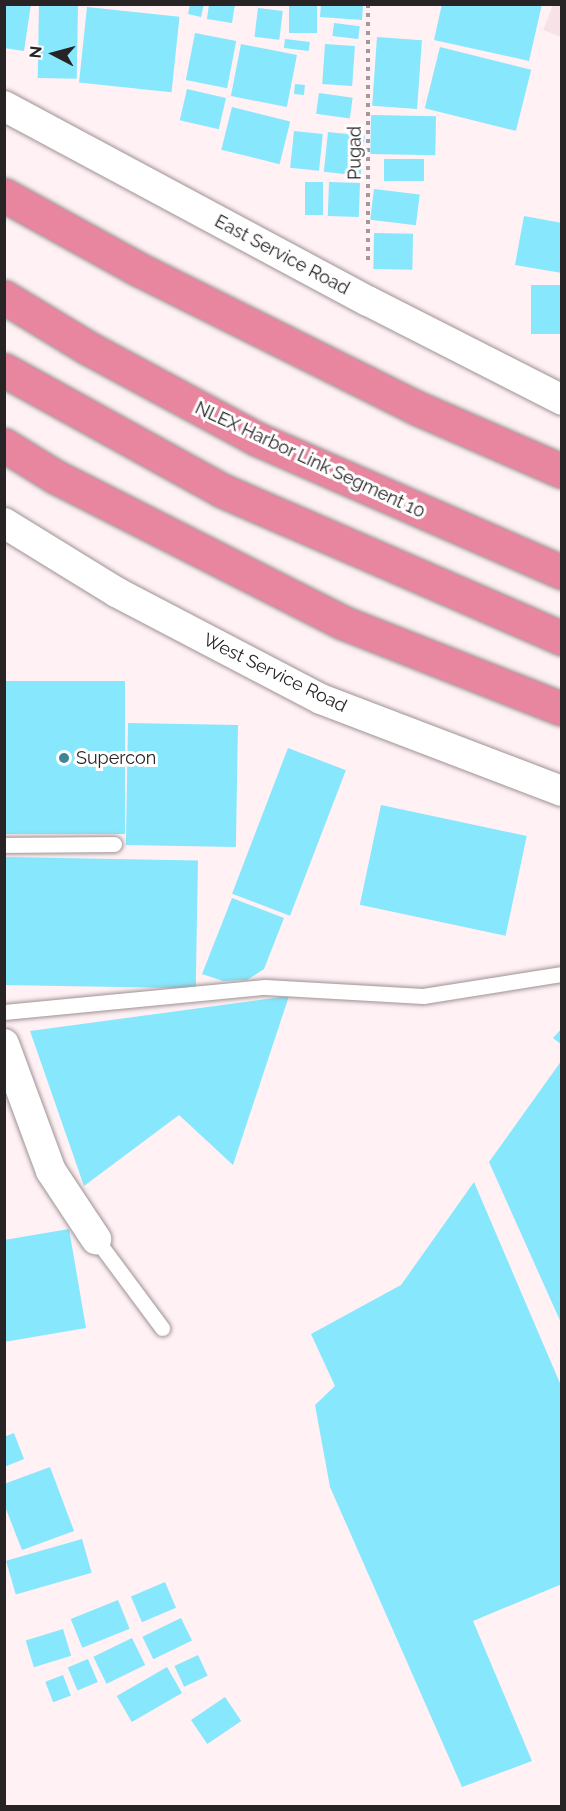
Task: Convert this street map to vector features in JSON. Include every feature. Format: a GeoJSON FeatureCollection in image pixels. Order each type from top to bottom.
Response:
{"type":"FeatureCollection","features":[{"type":"Feature","properties":{"kind":"highway"},"geometry":{"type":"LineString","coordinates":[[4,195],[135,268],[375,387],[561,471]]}},
{"type":"Feature","properties":{"kind":"highway","name":"NLEX Harbor Link Segment 10"},"geometry":{"type":"LineString","coordinates":[[4,297],[88,348],[257,439],[561,572]]}},
{"type":"Feature","properties":{"kind":"highway"},"geometry":{"type":"LineString","coordinates":[[4,370],[221,490],[561,638]]}},
{"type":"Feature","properties":{"kind":"highway"},"geometry":{"type":"LineString","coordinates":[[4,446],[54,476],[344,623],[561,709]]}},
{"type":"Feature","properties":{"kind":"street","name":"East Service Road"},"geometry":{"type":"LineString","coordinates":[[4,106],[368,302],[561,400]]}},
{"type":"Feature","properties":{"kind":"street","name":"West Service Road"},"geometry":{"type":"LineString","coordinates":[[4,523],[116,592],[321,699],[561,791]]}},
{"type":"Feature","properties":{"kind":"street"},"geometry":{"type":"LineString","coordinates":[[4,1044],[51,1171],[96,1239]]}},
{"type":"Feature","properties":{"kind":"lane"},"geometry":{"type":"LineString","coordinates":[[4,845],[114,844]]}},
{"type":"Feature","properties":{"kind":"lane"},"geometry":{"type":"LineString","coordinates":[[4,1012],[265,987],[423,996],[561,974]]}},
{"type":"Feature","properties":{"kind":"lane"},"geometry":{"type":"LineString","coordinates":[[96,1239],[162,1328]]}},
{"type":"Feature","properties":{"kind":"path","name":"Pugad"},"geometry":{"type":"LineString","coordinates":[[368,4],[368,302]]}},
{"type":"Feature","properties":{"kind":"shaded area"},"geometry":{"type":"Polygon","coordinates":[[[553,5],[561,5],[561,37],[543,30],[553,5]]]}},
{"type":"Feature","properties":{"kind":"building"},"geometry":{"type":"Polygon","coordinates":[[[4,4],[31,4],[24,51],[4,48],[4,4]]]}},
{"type":"Feature","properties":{"kind":"building"},"geometry":{"type":"Polygon","coordinates":[[[39,4],[78,5],[77,79],[38,78],[39,4]]]}},
{"type":"Feature","properties":{"kind":"building"},"geometry":{"type":"Polygon","coordinates":[[[190,4],[204,4],[201,17],[188,14],[190,4]]]}},
{"type":"Feature","properties":{"kind":"building"},"geometry":{"type":"Polygon","coordinates":[[[209,4],[235,4],[232,23],[207,19],[209,4]]]}},
{"type":"Feature","properties":{"kind":"building"},"geometry":{"type":"Polygon","coordinates":[[[289,4],[317,4],[317,33],[289,33],[289,4]]]}},
{"type":"Feature","properties":{"kind":"building"},"geometry":{"type":"Polygon","coordinates":[[[321,4],[363,4],[362,20],[320,17],[321,4]]]}},
{"type":"Feature","properties":{"kind":"building"},"geometry":{"type":"Polygon","coordinates":[[[442,4],[542,4],[529,61],[434,40],[442,4]]]}},
{"type":"Feature","properties":{"kind":"building"},"geometry":{"type":"Polygon","coordinates":[[[87,7],[179,17],[172,92],[79,83],[87,7]]]}},
{"type":"Feature","properties":{"kind":"building"},"geometry":{"type":"Polygon","coordinates":[[[258,8],[283,11],[279,40],[254,37],[258,8]]]}},
{"type":"Feature","properties":{"kind":"building"},"geometry":{"type":"Polygon","coordinates":[[[334,23],[360,26],[358,39],[332,36],[334,23]]]}},
{"type":"Feature","properties":{"kind":"building"},"geometry":{"type":"Polygon","coordinates":[[[195,33],[236,41],[227,88],[186,80],[195,33]]]}},
{"type":"Feature","properties":{"kind":"building"},"geometry":{"type":"Polygon","coordinates":[[[377,37],[422,40],[417,109],[372,106],[377,37]]]}},
{"type":"Feature","properties":{"kind":"building"},"geometry":{"type":"Polygon","coordinates":[[[285,39],[310,42],[309,51],[284,48],[285,39]]]}},
{"type":"Feature","properties":{"kind":"building"},"geometry":{"type":"Polygon","coordinates":[[[241,44],[297,55],[287,107],[231,96],[241,44]]]}},
{"type":"Feature","properties":{"kind":"building"},"geometry":{"type":"Polygon","coordinates":[[[325,44],[355,46],[352,86],[322,84],[325,44]]]}},
{"type":"Feature","properties":{"kind":"building"},"geometry":{"type":"Polygon","coordinates":[[[440,47],[531,70],[516,131],[425,108],[440,47]]]}},
{"type":"Feature","properties":{"kind":"building"},"geometry":{"type":"Polygon","coordinates":[[[295,84],[305,85],[304,95],[294,94],[295,84]]]}},
{"type":"Feature","properties":{"kind":"building"},"geometry":{"type":"Polygon","coordinates":[[[187,89],[226,98],[219,129],[180,120],[187,89]]]}},
{"type":"Feature","properties":{"kind":"building"},"geometry":{"type":"Polygon","coordinates":[[[319,93],[353,98],[350,119],[316,114],[319,93]]]}},
{"type":"Feature","properties":{"kind":"building"},"geometry":{"type":"Polygon","coordinates":[[[232,107],[290,122],[280,164],[221,150],[232,107]]]}},
{"type":"Feature","properties":{"kind":"building"},"geometry":{"type":"Polygon","coordinates":[[[371,115],[436,116],[435,155],[370,154],[371,115]]]}},
{"type":"Feature","properties":{"kind":"building"},"geometry":{"type":"Polygon","coordinates":[[[294,131],[323,134],[319,171],[290,168],[294,131]]]}},
{"type":"Feature","properties":{"kind":"building"},"geometry":{"type":"Polygon","coordinates":[[[328,132],[365,136],[361,176],[324,172],[328,132]]]}},
{"type":"Feature","properties":{"kind":"building"},"geometry":{"type":"Polygon","coordinates":[[[384,159],[424,159],[424,181],[384,181],[384,159]]]}},
{"type":"Feature","properties":{"kind":"building"},"geometry":{"type":"Polygon","coordinates":[[[305,182],[323,182],[323,215],[305,215],[305,182]]]}},
{"type":"Feature","properties":{"kind":"building"},"geometry":{"type":"Polygon","coordinates":[[[329,182],[360,183],[359,217],[328,216],[329,182]]]}},
{"type":"Feature","properties":{"kind":"building"},"geometry":{"type":"Polygon","coordinates":[[[374,189],[420,195],[416,225],[370,220],[374,189]]]}},
{"type":"Feature","properties":{"kind":"building"},"geometry":{"type":"Polygon","coordinates":[[[524,216],[562,223],[562,273],[515,265],[524,216]]]}},
{"type":"Feature","properties":{"kind":"building"},"geometry":{"type":"Polygon","coordinates":[[[374,233],[413,234],[412,270],[373,269],[374,233]]]}},
{"type":"Feature","properties":{"kind":"building"},"geometry":{"type":"Polygon","coordinates":[[[531,285],[562,285],[562,334],[531,334],[531,285]]]}},
{"type":"Feature","properties":{"kind":"building","name":"Supercon"},"geometry":{"type":"Polygon","coordinates":[[[4,681],[125,681],[125,834],[4,834],[4,681]]]}},
{"type":"Feature","properties":{"kind":"building"},"geometry":{"type":"Polygon","coordinates":[[[128,723],[238,725],[236,847],[126,845],[128,723]]]}},
{"type":"Feature","properties":{"kind":"building"},"geometry":{"type":"Polygon","coordinates":[[[288,748],[346,770],[290,916],[232,894],[288,748]]]}},
{"type":"Feature","properties":{"kind":"building"},"geometry":{"type":"Polygon","coordinates":[[[381,805],[527,836],[506,936],[360,905],[381,805]]]}},
{"type":"Feature","properties":{"kind":"building"},"geometry":{"type":"Polygon","coordinates":[[[4,857],[198,860],[196,988],[4,985],[4,857]]]}},
{"type":"Feature","properties":{"kind":"building"},"geometry":{"type":"Polygon","coordinates":[[[232,898],[284,918],[264,969],[247,980],[223,981],[202,974],[232,898]]]}},
{"type":"Feature","properties":{"kind":"building"},"geometry":{"type":"Polygon","coordinates":[[[289,996],[233,1165],[179,1115],[84,1186],[30,1031],[289,996]]]}},
{"type":"Feature","properties":{"kind":"building"},"geometry":{"type":"Polygon","coordinates":[[[562,1028],[562,1045],[553,1038],[562,1028]]]}},
{"type":"Feature","properties":{"kind":"building"},"geometry":{"type":"Polygon","coordinates":[[[562,1060],[562,1325],[489,1162],[562,1060]]]}},
{"type":"Feature","properties":{"kind":"building"},"geometry":{"type":"Polygon","coordinates":[[[474,1182],[562,1388],[562,1584],[473,1621],[532,1761],[462,1787],[330,1487],[315,1405],[335,1386],[311,1334],[401,1285],[474,1182]]]}},
{"type":"Feature","properties":{"kind":"building"},"geometry":{"type":"Polygon","coordinates":[[[69,1229],[86,1328],[4,1342],[4,1240],[69,1229]]]}},
{"type":"Feature","properties":{"kind":"building"},"geometry":{"type":"Polygon","coordinates":[[[14,1433],[24,1459],[4,1467],[4,1437],[14,1433]]]}},
{"type":"Feature","properties":{"kind":"building"},"geometry":{"type":"Polygon","coordinates":[[[50,1467],[74,1531],[22,1550],[4,1504],[4,1484],[50,1467]]]}},
{"type":"Feature","properties":{"kind":"building"},"geometry":{"type":"Polygon","coordinates":[[[82,1539],[92,1573],[16,1594],[6,1561],[82,1539]]]}},
{"type":"Feature","properties":{"kind":"building"},"geometry":{"type":"Polygon","coordinates":[[[165,1582],[176,1608],[142,1622],[131,1596],[165,1582]]]}},
{"type":"Feature","properties":{"kind":"building"},"geometry":{"type":"Polygon","coordinates":[[[118,1600],[130,1629],[82,1648],[71,1619],[118,1600]]]}},
{"type":"Feature","properties":{"kind":"building"},"geometry":{"type":"Polygon","coordinates":[[[181,1618],[192,1640],[153,1659],[142,1637],[181,1618]]]}},
{"type":"Feature","properties":{"kind":"building"},"geometry":{"type":"Polygon","coordinates":[[[63,1629],[71,1656],[34,1667],[26,1640],[63,1629]]]}},
{"type":"Feature","properties":{"kind":"building"},"geometry":{"type":"Polygon","coordinates":[[[132,1638],[145,1665],[107,1684],[93,1657],[132,1638]]]}},
{"type":"Feature","properties":{"kind":"building"},"geometry":{"type":"Polygon","coordinates":[[[198,1655],[208,1676],[184,1687],[174,1666],[198,1655]]]}},
{"type":"Feature","properties":{"kind":"building"},"geometry":{"type":"Polygon","coordinates":[[[88,1659],[98,1682],[78,1691],[68,1668],[88,1659]]]}},
{"type":"Feature","properties":{"kind":"building"},"geometry":{"type":"Polygon","coordinates":[[[167,1667],[182,1693],[132,1722],[117,1696],[167,1667]]]}},
{"type":"Feature","properties":{"kind":"building"},"geometry":{"type":"Polygon","coordinates":[[[63,1675],[71,1696],[53,1702],[45,1682],[63,1675]]]}},
{"type":"Feature","properties":{"kind":"building"},"geometry":{"type":"Polygon","coordinates":[[[225,1697],[241,1721],[207,1744],[191,1720],[225,1697]]]}},
{"type":"Feature","properties":{"kind":"place","name":"Supercon"},"geometry":{"type":"Point","coordinates":[64,758]}}]}
